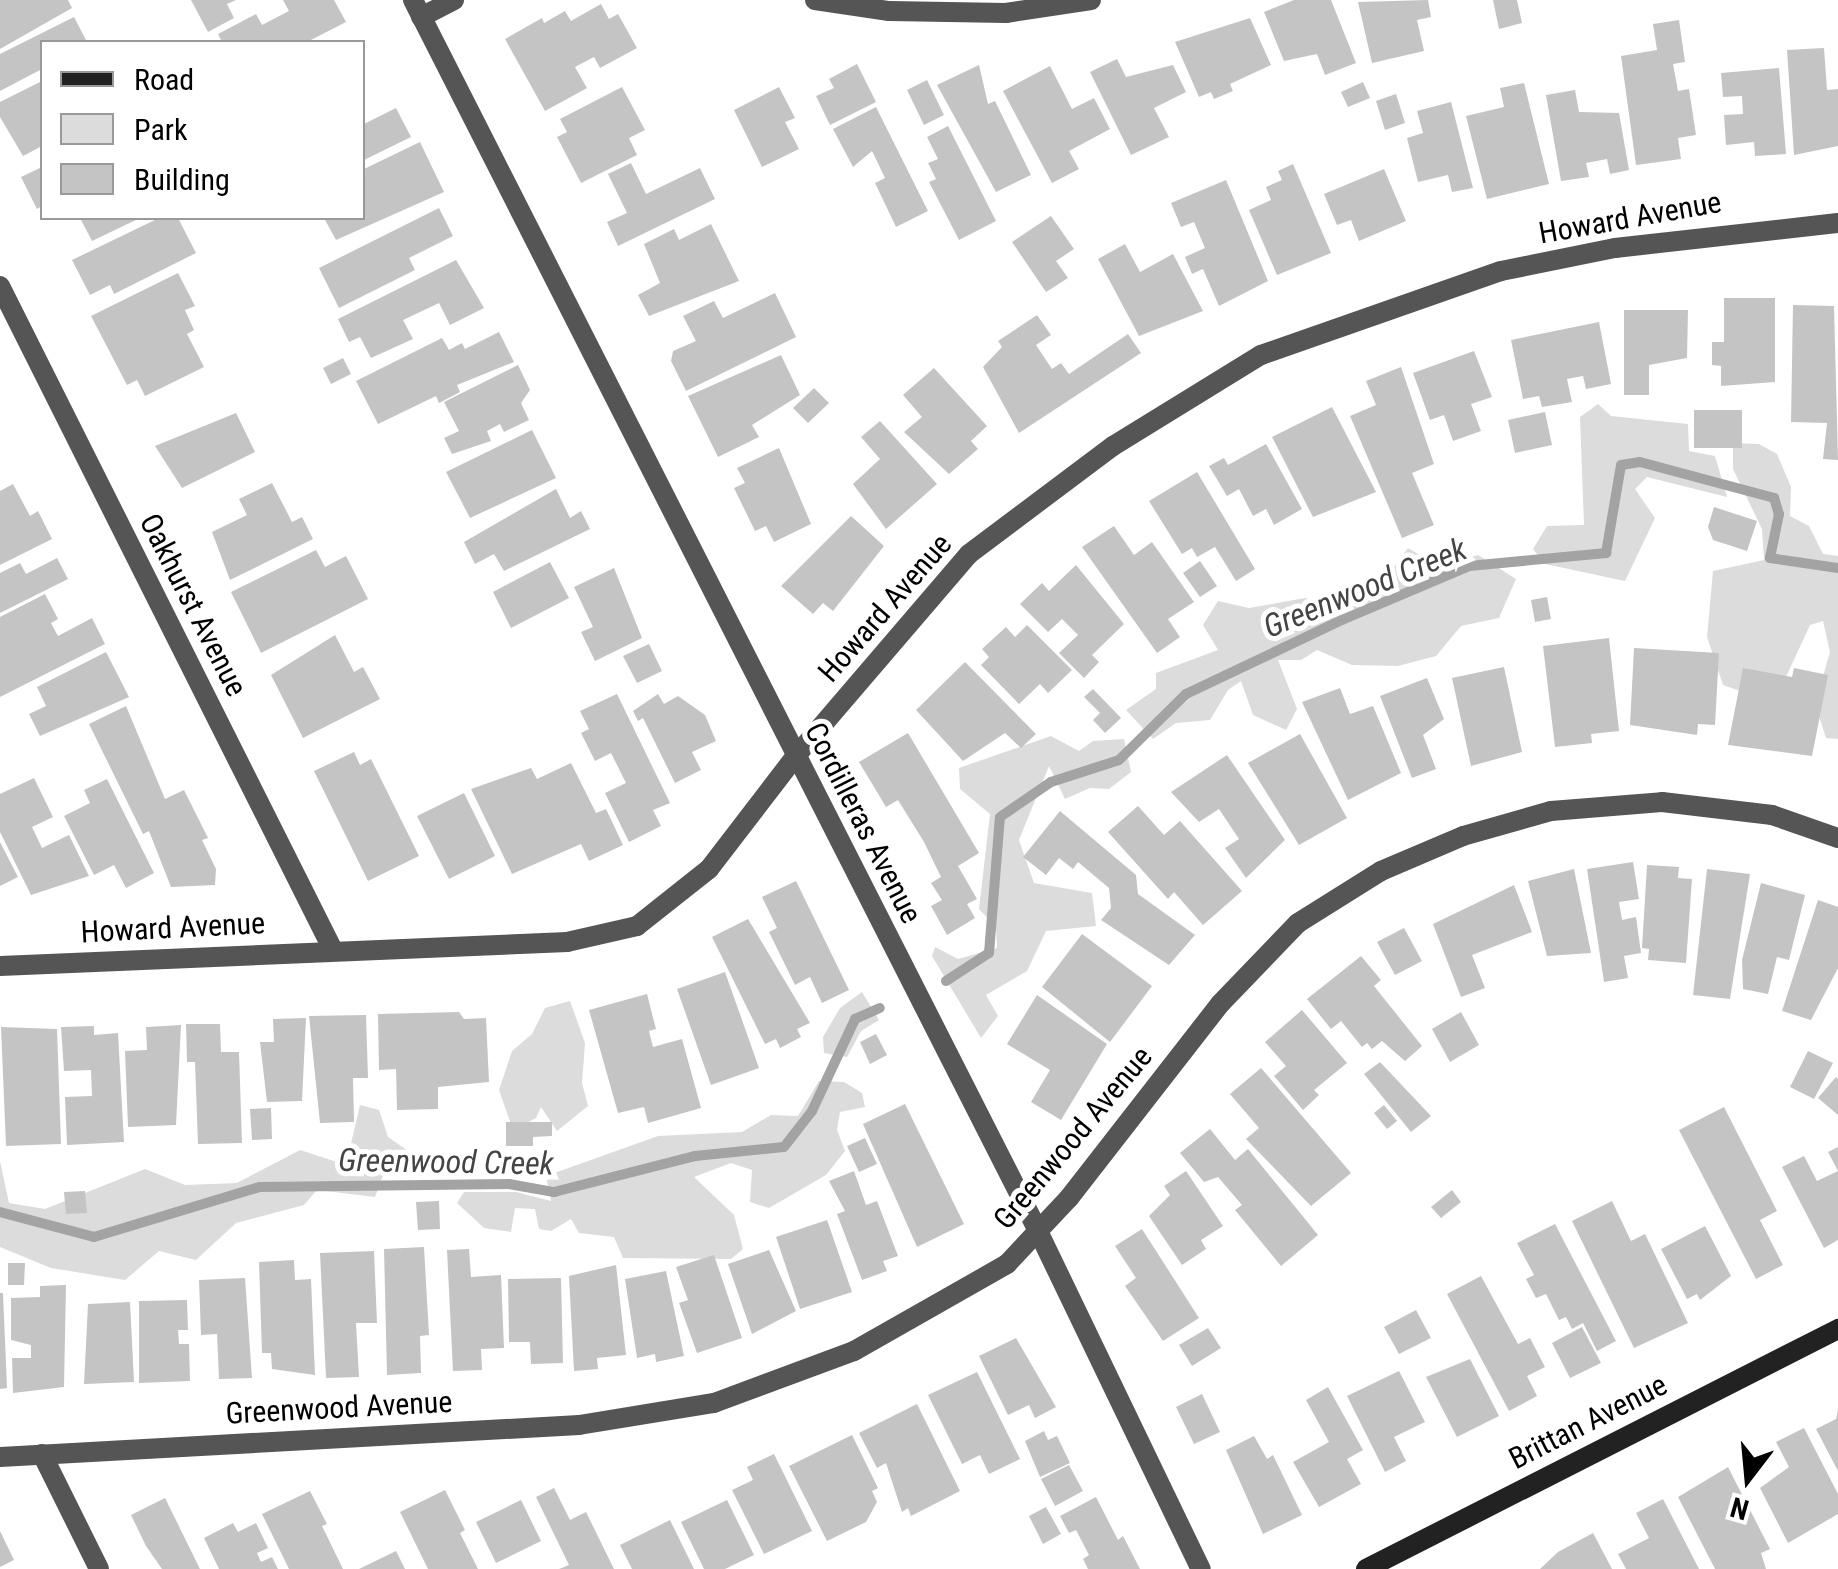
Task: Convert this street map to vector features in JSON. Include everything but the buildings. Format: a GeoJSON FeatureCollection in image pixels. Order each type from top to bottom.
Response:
{"type":"FeatureCollection","features":[{"type":"Feature","properties":{"kind":"main road","name":"Brittan Avenue"},"geometry":{"type":"LineString","coordinates":[[1366,1569],[1838,1329]]}},
{"type":"Feature","properties":{"kind":"street"},"geometry":{"type":"LineString","coordinates":[[416,9],[454,0]]}},
{"type":"Feature","properties":{"kind":"street"},"geometry":{"type":"LineString","coordinates":[[815,0],[889,11],[1006,13],[1090,0]]}},
{"type":"Feature","properties":{"kind":"street","name":"Cordilleras Avenue"},"geometry":{"type":"LineString","coordinates":[[416,9],[1038,1232],[1201,1569]]}},
{"type":"Feature","properties":{"kind":"street","name":"Howard Avenue"},"geometry":{"type":"LineString","coordinates":[[0,966],[567,942],[637,926],[709,869],[795,757],[969,554],[1114,446],[1261,355],[1370,312],[1501,272],[1615,248],[1838,223]]}},
{"type":"Feature","properties":{"kind":"street","name":"Oakhurst Avenue"},"geometry":{"type":"LineString","coordinates":[[0,286],[333,950]]}},
{"type":"Feature","properties":{"kind":"street","name":"Greenwood Avenue"},"geometry":{"type":"LineString","coordinates":[[0,1457],[579,1424],[714,1403],[854,1351],[1007,1264],[1038,1232],[1220,1004],[1298,923],[1381,871],[1464,836],[1550,811],[1662,802],[1772,815],[1838,838]]}},
{"type":"Feature","properties":{"kind":"street"},"geometry":{"type":"LineString","coordinates":[[42,1454],[99,1569]]}},
{"type":"Feature","properties":{"kind":"green space"},"geometry":{"type":"Polygon","coordinates":[[[1598,404],[1611,416],[1688,424],[1689,451],[1715,456],[1727,497],[1647,477],[1635,489],[1655,518],[1625,581],[1545,564],[1533,549],[1547,526],[1584,525],[1580,417],[1598,404]]]}},
{"type":"Feature","properties":{"kind":"green space"},"geometry":{"type":"Polygon","coordinates":[[[1733,443],[1759,444],[1777,454],[1791,487],[1790,516],[1809,526],[1823,554],[1838,556],[1838,739],[1826,738],[1815,704],[1830,652],[1823,621],[1810,625],[1780,690],[1746,693],[1723,685],[1707,637],[1713,571],[1764,560],[1762,529],[1733,469],[1733,443]]]}},
{"type":"Feature","properties":{"kind":"green space"},"geometry":{"type":"Polygon","coordinates":[[[1408,548],[1438,566],[1478,555],[1516,579],[1499,618],[1461,626],[1436,656],[1398,666],[1352,665],[1317,650],[1301,660],[1278,660],[1297,709],[1286,730],[1253,715],[1241,681],[1228,690],[1210,720],[1176,723],[1153,739],[1126,710],[1156,689],[1156,673],[1218,650],[1203,625],[1218,601],[1249,608],[1305,598],[1346,609],[1391,588],[1390,572],[1408,548]]]}},
{"type":"Feature","properties":{"kind":"green space"},"geometry":{"type":"Polygon","coordinates":[[[1051,736],[1079,751],[1093,741],[1124,739],[1131,772],[1109,789],[1090,788],[1065,799],[1049,766],[1019,840],[1034,883],[1092,893],[1096,926],[1046,931],[1027,971],[986,995],[998,1016],[981,1038],[932,956],[935,947],[958,959],[997,948],[996,927],[979,909],[990,814],[960,789],[959,768],[1051,736]]]}},
{"type":"Feature","properties":{"kind":"green space"},"geometry":{"type":"Polygon","coordinates":[[[862,992],[879,1020],[861,1031],[847,1057],[824,1053],[823,1037],[840,1008],[862,992]]]}},
{"type":"Feature","properties":{"kind":"green space"},"geometry":{"type":"Polygon","coordinates":[[[570,1001],[585,1043],[582,1083],[588,1106],[557,1131],[541,1107],[536,1118],[513,1130],[499,1090],[512,1051],[532,1034],[545,1008],[570,1001]]]}},
{"type":"Feature","properties":{"kind":"green space"},"geometry":{"type":"Polygon","coordinates":[[[819,1081],[844,1082],[862,1093],[865,1107],[840,1112],[837,1130],[845,1151],[826,1175],[769,1208],[750,1202],[752,1170],[731,1163],[694,1177],[734,1215],[743,1249],[731,1259],[623,1258],[614,1237],[579,1233],[571,1219],[551,1231],[539,1229],[535,1209],[515,1208],[511,1232],[484,1228],[457,1203],[464,1192],[516,1192],[551,1201],[546,1176],[658,1136],[742,1132],[771,1115],[798,1116],[819,1081]]]}},
{"type":"Feature","properties":{"kind":"green space"},"geometry":{"type":"Polygon","coordinates":[[[360,1105],[379,1110],[388,1137],[411,1153],[405,1171],[385,1170],[375,1197],[317,1190],[304,1205],[236,1223],[196,1260],[159,1251],[125,1280],[51,1268],[0,1247],[0,1161],[9,1203],[45,1209],[145,1169],[185,1185],[237,1183],[300,1150],[346,1165],[360,1105]]]}},
{"type":"Feature","properties":{"kind":"waterway","name":"Greenwood Creek"},"geometry":{"type":"LineString","coordinates":[[946,981],[989,953],[1000,817],[1051,782],[1119,760],[1186,694],[1342,620],[1469,566],[1606,553],[1621,465],[1640,462],[1774,498],[1779,514],[1770,558],[1838,568]]}},
{"type":"Feature","properties":{"kind":"waterway","name":"Greenwood Creek"},"geometry":{"type":"LineString","coordinates":[[0,1212],[94,1237],[260,1187],[509,1184],[554,1192],[695,1156],[784,1147],[812,1111],[855,1019],[880,1008]]}}]}
